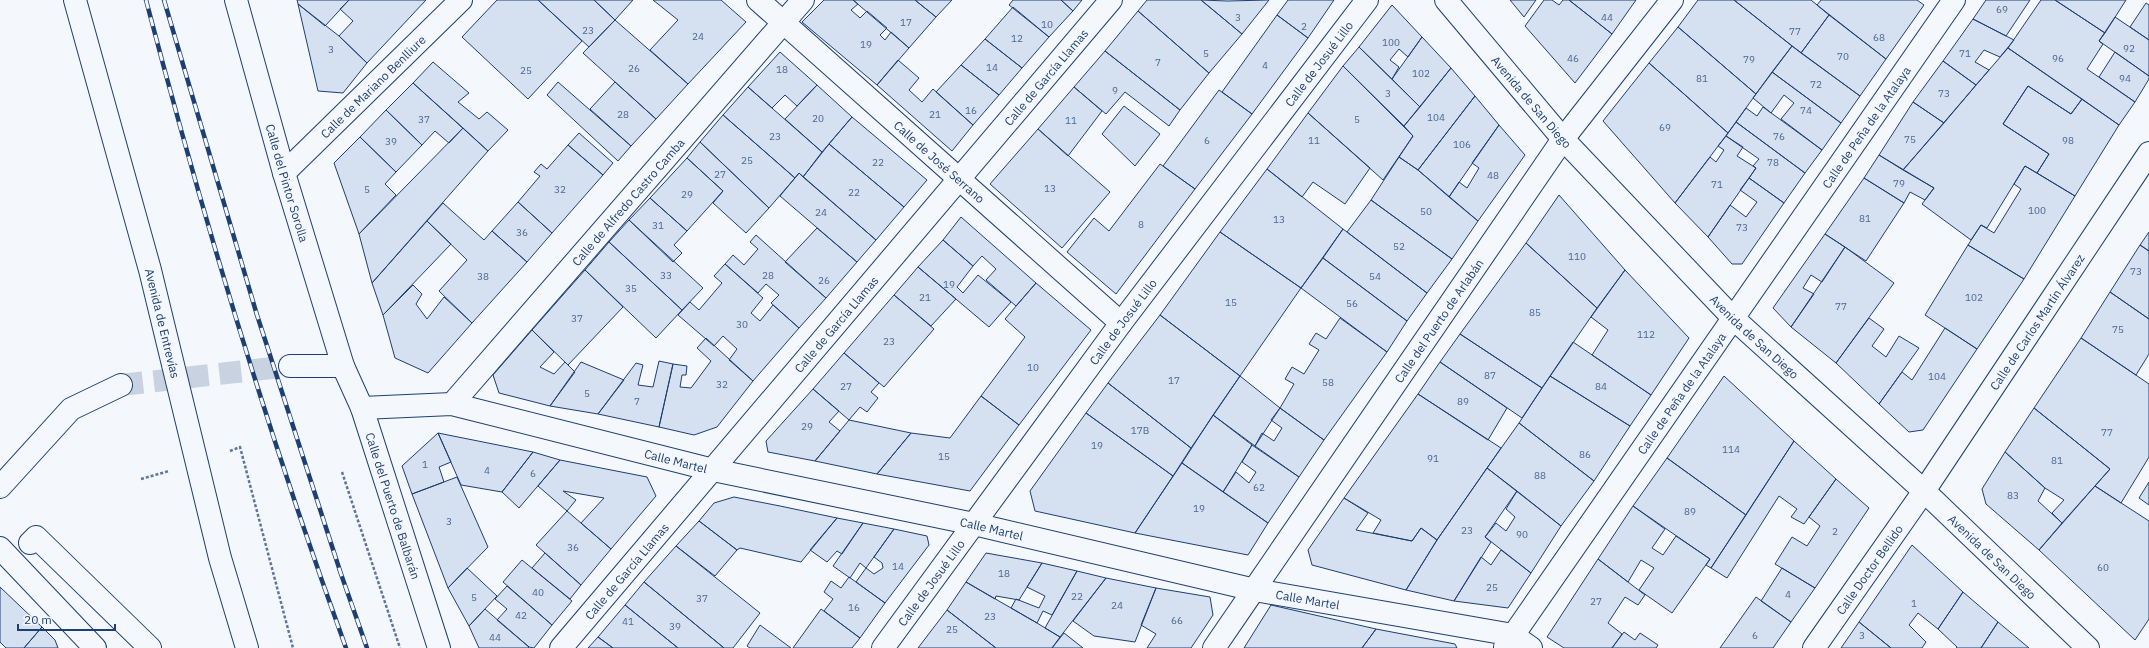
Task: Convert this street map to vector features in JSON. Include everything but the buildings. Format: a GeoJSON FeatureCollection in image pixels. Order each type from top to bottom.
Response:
{"type":"FeatureCollection","features":[{"type":"Feature","properties":{"kind":"street","name":"Avenida de Entrevías"},"geometry":{"type":"LineString","coordinates":[[75,0],[152,278],[220,558],[247,648]]}},
{"type":"Feature","properties":{"kind":"street","name":"Calle del Pintor Sorolla"},"geometry":{"type":"LineString","coordinates":[[236,0],[284,173],[343,366]]}},
{"type":"Feature","properties":{"kind":"street","name":"Calle de Mariano Benlliure"},"geometry":{"type":"LineString","coordinates":[[284,173],[461,0]]}},
{"type":"Feature","properties":{"kind":"street","name":"Calle de José Serrano"},"geometry":{"type":"LineString","coordinates":[[758,0],[1120,323]]}},
{"type":"Feature","properties":{"kind":"street","name":"Calle de Alfredo Castro Camba"},"geometry":{"type":"LineString","coordinates":[[452,404],[804,0]]}},
{"type":"Feature","properties":{"kind":"street","name":"Calle de García Llamas"},"geometry":{"type":"LineString","coordinates":[[561,648],[713,470],[958,178],[1111,0]]}},
{"type":"Feature","properties":{"kind":"street","name":"Calle de Josué Lillo"},"geometry":{"type":"LineString","coordinates":[[883,648],[1120,323],[1367,0]]}},
{"type":"Feature","properties":{"kind":"street","name":"Avenida de San Diego"},"geometry":{"type":"LineString","coordinates":[[1446,0],[1563,139],[1733,318],[1924,491],[2088,648]]}},
{"type":"Feature","properties":{"kind":"street","name":"Calle del Puerto de Arlabán"},"geometry":{"type":"LineString","coordinates":[[1214,648],[1563,139],[1672,0]]}},
{"type":"Feature","properties":{"kind":"street","name":"Calle de Peña de la Atalaya"},"geometry":{"type":"LineString","coordinates":[[1509,642],[1954,0]]}},
{"type":"Feature","properties":{"kind":"street","name":"Calle de Carlos Martín Álvarez"},"geometry":{"type":"LineString","coordinates":[[1924,491],[2149,153]]}},
{"type":"Feature","properties":{"kind":"street"},"geometry":{"type":"LineString","coordinates":[[290,366],[343,366]]}},
{"type":"Feature","properties":{"kind":"street","name":"Calle del Puerto de Balbarán"},"geometry":{"type":"LineString","coordinates":[[343,366],[362,408],[439,648]]}},
{"type":"Feature","properties":{"kind":"street"},"geometry":{"type":"LineString","coordinates":[[0,487],[71,409],[121,385]]}},
{"type":"Feature","properties":{"kind":"street","name":"Calle Martel"},"geometry":{"type":"LineString","coordinates":[[362,408],[452,404],[713,470],[974,524],[1255,590],[1509,642],[1531,648]]}},
{"type":"Feature","properties":{"kind":"street","name":"Calle Doctor Bellido"},"geometry":{"type":"LineString","coordinates":[[1814,648],[1924,491]]}},
{"type":"Feature","properties":{"kind":"street"},"geometry":{"type":"LineString","coordinates":[[30,543],[36,537],[150,648]]}},
{"type":"Feature","properties":{"kind":"street"},"geometry":{"type":"LineString","coordinates":[[0,548],[95,648]]}},
{"type":"Feature","properties":{"kind":"path"},"geometry":{"type":"LineString","coordinates":[[230,451],[240,447],[293,648]]}},
{"type":"Feature","properties":{"kind":"path"},"geometry":{"type":"LineString","coordinates":[[141,479],[169,471]]}},
{"type":"Feature","properties":{"kind":"path"},"geometry":{"type":"LineString","coordinates":[[342,472],[400,648]]}},
{"type":"Feature","properties":{"kind":"tunnel"},"geometry":{"type":"LineString","coordinates":[[121,385],[290,366]]}},
{"type":"Feature","properties":{"kind":"railway"},"geometry":{"type":"LineString","coordinates":[[146,0],[190,163],[238,326],[290,488],[346,648]]}},
{"type":"Feature","properties":{"kind":"railway"},"geometry":{"type":"LineString","coordinates":[[164,0],[257,315],[341,574],[367,648]]}}]}
